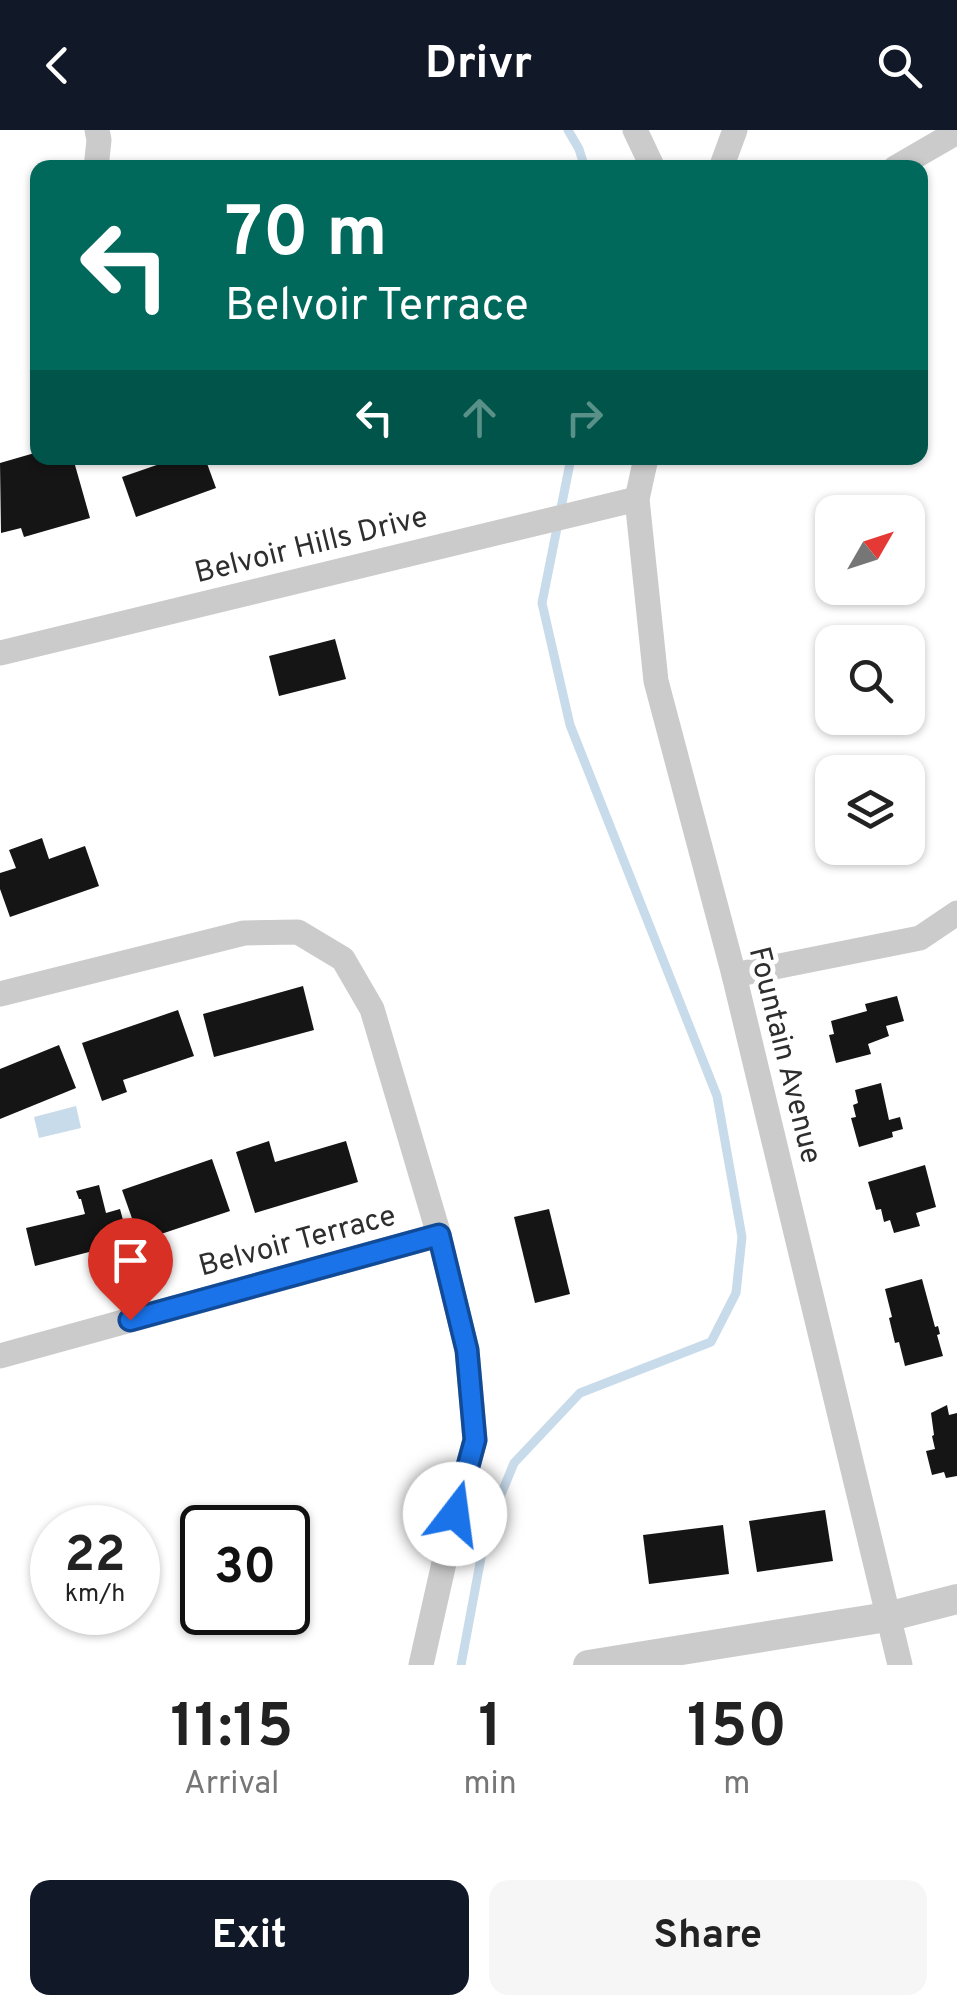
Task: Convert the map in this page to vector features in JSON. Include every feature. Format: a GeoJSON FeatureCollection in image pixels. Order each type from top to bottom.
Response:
{"type":"FeatureCollection","features":[{"type":"Feature","properties":{"kind":"street"},"geometry":{"type":"LineString","coordinates":[[97,130],[97,160]]}},
{"type":"Feature","properties":{"kind":"street"},"geometry":{"type":"LineString","coordinates":[[635,130],[649,160]]}},
{"type":"Feature","properties":{"kind":"street"},"geometry":{"type":"LineString","coordinates":[[723,160],[736,130]]}},
{"type":"Feature","properties":{"kind":"street"},"geometry":{"type":"LineString","coordinates":[[909,160],[957,132]]}},
{"type":"Feature","properties":{"kind":"street","name":"Fountain Avenue"},"geometry":{"type":"LineString","coordinates":[[645,465],[638,499],[656,681],[734,975],[900,1665]]}},
{"type":"Feature","properties":{"kind":"street","name":"Belvoir Hills Drive"},"geometry":{"type":"LineString","coordinates":[[0,653],[638,499]]}},
{"type":"Feature","properties":{"kind":"street"},"geometry":{"type":"LineString","coordinates":[[734,975],[920,938],[957,912]]}},
{"type":"Feature","properties":{"kind":"street"},"geometry":{"type":"LineString","coordinates":[[0,994],[244,933],[298,932],[343,959],[372,1009],[439,1235],[467,1350],[475,1440],[421,1665]]}},
{"type":"Feature","properties":{"kind":"street","name":"Belvoir Terrace"},"geometry":{"type":"LineString","coordinates":[[0,1356],[439,1235]]}},
{"type":"Feature","properties":{"kind":"street"},"geometry":{"type":"LineString","coordinates":[[588,1665],[888,1617],[957,1599]]}},
{"type":"Feature","properties":{"kind":"water"},"geometry":{"type":"Polygon","coordinates":[[[76,1106],[81,1128],[39,1138],[34,1117],[76,1106]]]}},
{"type":"Feature","properties":{"kind":"building"},"geometry":{"type":"Polygon","coordinates":[[[30,454],[30,465],[75,465],[90,518],[24,537],[21,528],[1,533],[0,463],[30,454]]]}},
{"type":"Feature","properties":{"kind":"building"},"geometry":{"type":"Polygon","coordinates":[[[157,465],[208,465],[216,488],[136,517],[122,477],[157,465]]]}},
{"type":"Feature","properties":{"kind":"building"},"geometry":{"type":"Polygon","coordinates":[[[335,639],[346,679],[279,696],[269,656],[335,639]]]}},
{"type":"Feature","properties":{"kind":"building"},"geometry":{"type":"Polygon","coordinates":[[[42,838],[49,859],[85,846],[99,886],[10,917],[0,889],[0,873],[16,868],[9,850],[42,838]]]}},
{"type":"Feature","properties":{"kind":"building"},"geometry":{"type":"Polygon","coordinates":[[[303,986],[314,1030],[214,1057],[203,1014],[303,986]]]}},
{"type":"Feature","properties":{"kind":"building"},"geometry":{"type":"Polygon","coordinates":[[[897,996],[904,1021],[886,1026],[889,1036],[868,1044],[871,1054],[836,1063],[829,1035],[834,1034],[831,1021],[867,1011],[865,1004],[897,996]]]}},
{"type":"Feature","properties":{"kind":"building"},"geometry":{"type":"Polygon","coordinates":[[[178,1010],[194,1056],[123,1080],[127,1092],[102,1101],[82,1043],[178,1010]]]}},
{"type":"Feature","properties":{"kind":"building"},"geometry":{"type":"Polygon","coordinates":[[[59,1045],[76,1088],[0,1119],[0,1069],[59,1045]]]}},
{"type":"Feature","properties":{"kind":"building"},"geometry":{"type":"Polygon","coordinates":[[[881,1083],[889,1120],[900,1117],[903,1129],[892,1132],[893,1137],[859,1147],[851,1118],[856,1117],[853,1105],[858,1103],[855,1090],[881,1083]]]}},
{"type":"Feature","properties":{"kind":"building"},"geometry":{"type":"Polygon","coordinates":[[[269,1141],[275,1162],[346,1141],[358,1182],[255,1213],[236,1152],[269,1141]]]}},
{"type":"Feature","properties":{"kind":"building"},"geometry":{"type":"Polygon","coordinates":[[[212,1159],[230,1211],[140,1241],[122,1190],[212,1159]]]}},
{"type":"Feature","properties":{"kind":"building"},"geometry":{"type":"Polygon","coordinates":[[[925,1165],[936,1207],[916,1213],[920,1226],[894,1233],[890,1220],[884,1222],[881,1209],[876,1210],[868,1182],[925,1165]]]}},
{"type":"Feature","properties":{"kind":"building"},"geometry":{"type":"Polygon","coordinates":[[[99,1185],[106,1213],[120,1209],[128,1238],[114,1241],[116,1245],[35,1266],[26,1228],[85,1214],[76,1191],[99,1185]]]}},
{"type":"Feature","properties":{"kind":"building"},"geometry":{"type":"Polygon","coordinates":[[[549,1209],[570,1294],[535,1303],[514,1217],[549,1209]]]}},
{"type":"Feature","properties":{"kind":"building"},"geometry":{"type":"Polygon","coordinates":[[[922,1279],[935,1327],[938,1326],[943,1356],[905,1366],[899,1342],[895,1343],[885,1289],[922,1279]]]}},
{"type":"Feature","properties":{"kind":"building"},"geometry":{"type":"Polygon","coordinates":[[[947,1405],[949,1415],[957,1413],[957,1476],[946,1478],[944,1472],[932,1475],[926,1451],[935,1449],[931,1413],[947,1405]]]}},
{"type":"Feature","properties":{"kind":"building"},"geometry":{"type":"Polygon","coordinates":[[[825,1510],[833,1561],[757,1572],[749,1521],[825,1510]]]}},
{"type":"Feature","properties":{"kind":"building"},"geometry":{"type":"Polygon","coordinates":[[[723,1525],[729,1574],[649,1584],[643,1535],[723,1525]]]}},
{"type":"Feature","properties":{"kind":"waterway"},"geometry":{"type":"LineString","coordinates":[[568,130],[582,160]]}},
{"type":"Feature","properties":{"kind":"waterway"},"geometry":{"type":"LineString","coordinates":[[461,1665],[486,1531],[514,1463],[580,1393],[711,1342],[736,1293],[742,1237],[717,1096],[570,725],[542,603],[570,465]]}},
{"type":"Feature","properties":{"kind":"route"},"geometry":{"type":"LineString","coordinates":[[130,1320],[439,1235],[467,1350],[475,1440],[455,1514]]}}]}
